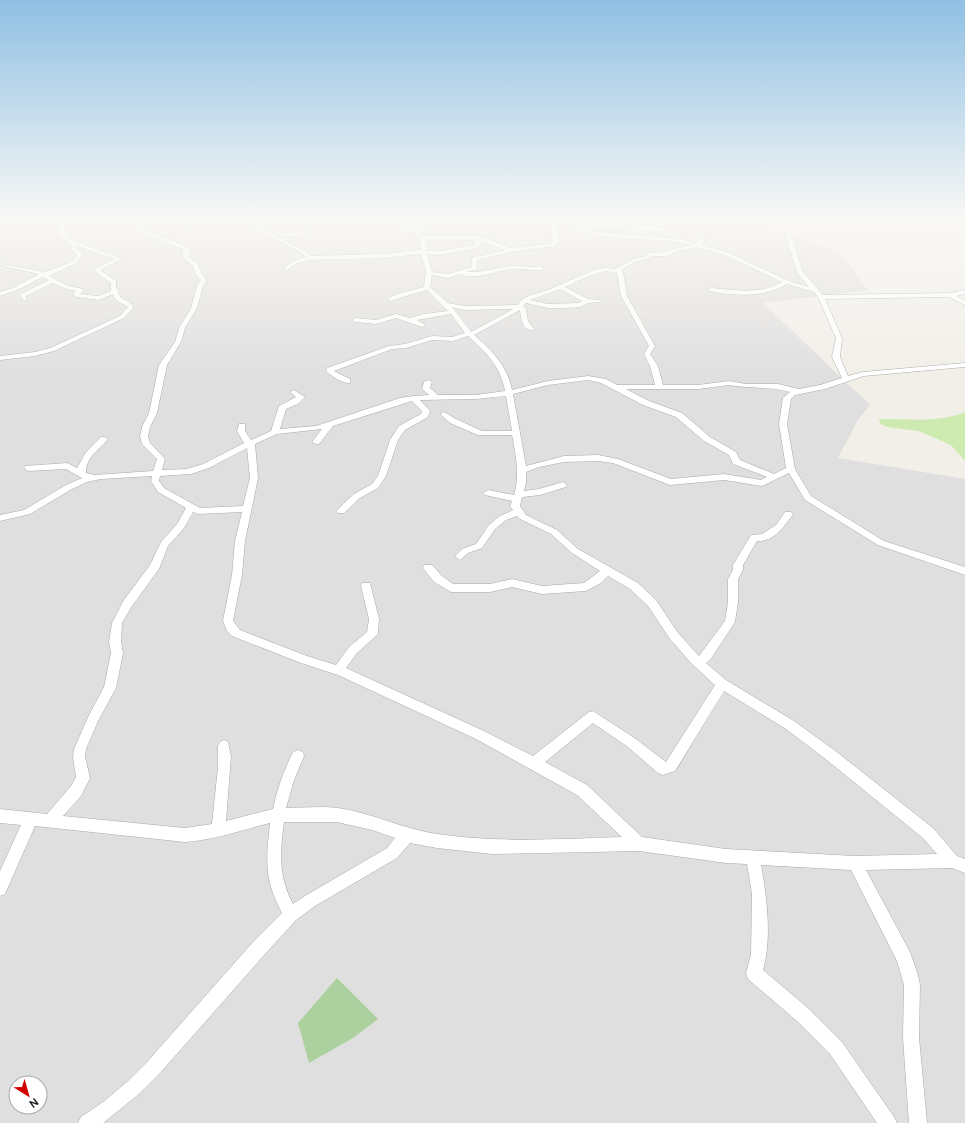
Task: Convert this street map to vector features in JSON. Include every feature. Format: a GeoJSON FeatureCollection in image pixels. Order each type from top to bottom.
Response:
{"type":"FeatureCollection","features":[{"type":"Feature","properties":{"kind":"street"},"geometry":{"type":"LineString","coordinates":[[0,358],[35,354],[52,350],[122,317],[131,305],[118,299],[114,294],[114,282],[100,272]]}},
{"type":"Feature","properties":{"kind":"street"},"geometry":{"type":"LineString","coordinates":[[198,272],[204,280],[200,286],[194,308],[182,328],[178,342],[163,365],[153,413],[146,427],[144,437],[146,444],[161,460],[155,481],[161,490],[198,510],[246,509]]}},
{"type":"Feature","properties":{"kind":"street"},"geometry":{"type":"LineString","coordinates":[[491,272],[471,275],[459,273],[448,276],[429,273],[426,286],[449,308],[469,335],[488,350],[507,380],[522,471],[522,482],[515,506],[518,512],[554,532],[575,551],[634,586],[647,597],[674,636],[698,663],[722,684],[790,725],[827,752],[928,833],[959,864]]}},
{"type":"Feature","properties":{"kind":"street"},"geometry":{"type":"LineString","coordinates":[[347,381],[330,370],[391,347],[406,346],[432,338],[453,339],[469,335],[519,307],[532,297],[595,272]]}},
{"type":"Feature","properties":{"kind":"street"},"geometry":{"type":"LineString","coordinates":[[620,272],[624,296],[652,346],[648,354],[654,366],[660,388]]}},
{"type":"Feature","properties":{"kind":"street"},"geometry":{"type":"LineString","coordinates":[[766,272],[818,294],[950,295],[965,292]]}},
{"type":"Feature","properties":{"kind":"street"},"geometry":{"type":"LineString","coordinates":[[800,272],[818,294],[839,338],[836,357],[846,379]]}},
{"type":"Feature","properties":{"kind":"street"},"geometry":{"type":"LineString","coordinates":[[46,273],[45,276],[66,287],[81,290],[75,294],[98,298],[114,294]]}},
{"type":"Feature","properties":{"kind":"street"},"geometry":{"type":"LineString","coordinates":[[0,294],[15,289],[46,273]]}},
{"type":"Feature","properties":{"kind":"street"},"geometry":{"type":"LineString","coordinates":[[25,299],[23,295],[48,284],[53,280]]}},
{"type":"Feature","properties":{"kind":"street"},"geometry":{"type":"LineString","coordinates":[[711,290],[764,292],[777,289],[786,282]]}},
{"type":"Feature","properties":{"kind":"street"},"geometry":{"type":"LineString","coordinates":[[560,287],[586,301],[599,302]]}},
{"type":"Feature","properties":{"kind":"street"},"geometry":{"type":"LineString","coordinates":[[390,299],[399,295],[408,295],[428,288]]}},
{"type":"Feature","properties":{"kind":"street"},"geometry":{"type":"LineString","coordinates":[[950,295],[965,303]]}},
{"type":"Feature","properties":{"kind":"street"},"geometry":{"type":"LineString","coordinates":[[525,301],[548,306],[580,305],[586,301]]}},
{"type":"Feature","properties":{"kind":"street"},"geometry":{"type":"LineString","coordinates":[[414,321],[413,319],[449,308],[519,307],[523,309],[525,321],[529,328],[531,328]]}},
{"type":"Feature","properties":{"kind":"street"},"geometry":{"type":"LineString","coordinates":[[354,320],[376,322],[396,316],[422,325]]}},
{"type":"Feature","properties":{"kind":"street"},"geometry":{"type":"LineString","coordinates":[[965,365],[863,374],[822,387],[793,393],[787,398],[783,424],[791,469],[808,498],[875,540],[888,546],[965,571]]}},
{"type":"Feature","properties":{"kind":"street"},"geometry":{"type":"LineString","coordinates":[[28,468],[67,466],[83,475],[92,477],[156,474],[196,470],[275,432],[317,428],[388,404],[414,398],[476,397],[509,394],[548,382],[586,378],[604,381],[646,403],[679,416],[707,439],[733,454],[736,462],[774,477]]}},
{"type":"Feature","properties":{"kind":"street"},"geometry":{"type":"LineString","coordinates":[[428,382],[426,389],[436,398]]}},
{"type":"Feature","properties":{"kind":"street"},"geometry":{"type":"LineString","coordinates":[[616,387],[698,387],[729,383],[746,386],[778,386],[800,392]]}},
{"type":"Feature","properties":{"kind":"street"},"geometry":{"type":"LineString","coordinates":[[275,432],[282,408],[295,402],[301,397],[294,392]]}},
{"type":"Feature","properties":{"kind":"street"},"geometry":{"type":"LineString","coordinates":[[341,511],[352,500],[374,486],[378,481],[386,468],[388,453],[402,428],[425,415],[426,411],[414,398]]}},
{"type":"Feature","properties":{"kind":"street"},"geometry":{"type":"LineString","coordinates":[[444,414],[453,421],[481,433],[516,433]]}},
{"type":"Feature","properties":{"kind":"street"},"geometry":{"type":"LineString","coordinates":[[316,442],[329,425]]}},
{"type":"Feature","properties":{"kind":"street"},"geometry":{"type":"LineString","coordinates":[[242,426],[243,436],[246,441],[251,443]]}},
{"type":"Feature","properties":{"kind":"street"},"geometry":{"type":"LineString","coordinates":[[81,473],[81,467],[104,438]]}},
{"type":"Feature","properties":{"kind":"street"},"geometry":{"type":"LineString","coordinates":[[251,443],[254,478],[240,541],[237,575],[228,621],[231,628],[236,633],[263,645],[338,670],[480,735],[534,763],[582,790],[639,844]]}},
{"type":"Feature","properties":{"kind":"street"},"geometry":{"type":"LineString","coordinates":[[522,471],[537,464],[564,459],[598,458],[615,461],[670,482],[724,477],[762,483],[791,469]]}},
{"type":"Feature","properties":{"kind":"street"},"geometry":{"type":"LineString","coordinates":[[0,518],[27,512],[69,487],[92,477]]}},
{"type":"Feature","properties":{"kind":"street"},"geometry":{"type":"LineString","coordinates":[[488,492],[518,497],[563,485]]}},
{"type":"Feature","properties":{"kind":"street"},"geometry":{"type":"LineString","coordinates":[[48,822],[76,791],[82,778],[82,767],[79,758],[80,749],[93,719],[110,688],[117,653],[115,642],[117,623],[128,603],[155,566],[164,544],[182,526],[191,507]]}},
{"type":"Feature","properties":{"kind":"street"},"geometry":{"type":"LineString","coordinates":[[460,556],[464,551],[479,546],[492,527],[503,518],[518,512]]}},
{"type":"Feature","properties":{"kind":"street"},"geometry":{"type":"LineString","coordinates":[[698,663],[706,657],[730,622],[733,602],[733,579],[748,546],[754,537],[764,538],[779,527],[788,514]]}},
{"type":"Feature","properties":{"kind":"street"},"geometry":{"type":"LineString","coordinates":[[428,568],[438,579],[451,588],[479,586],[490,588],[512,583],[542,590],[586,587],[597,580],[607,570]]}},
{"type":"Feature","properties":{"kind":"street"},"geometry":{"type":"LineString","coordinates":[[338,670],[355,648],[372,634],[374,619],[366,586]]}},
{"type":"Feature","properties":{"kind":"street"},"geometry":{"type":"LineString","coordinates":[[534,763],[593,716],[632,742],[663,769],[670,768],[722,684]]}},
{"type":"Feature","properties":{"kind":"street"},"geometry":{"type":"LineString","coordinates":[[219,830],[220,808],[225,778],[224,746]]}},
{"type":"Feature","properties":{"kind":"street"},"geometry":{"type":"LineString","coordinates":[[291,915],[275,881],[277,815],[285,784],[298,756]]}},
{"type":"Feature","properties":{"kind":"street"},"geometry":{"type":"LineString","coordinates":[[0,816],[185,835],[219,830],[277,815],[336,815],[372,823],[407,835],[445,842],[492,847],[639,844],[726,856],[753,858],[855,863],[959,864]]}},
{"type":"Feature","properties":{"kind":"street"},"geometry":{"type":"LineString","coordinates":[[0,889],[31,820]]}},
{"type":"Feature","properties":{"kind":"street"},"geometry":{"type":"LineString","coordinates":[[87,1123],[109,1108],[144,1078],[259,948],[291,915],[310,901],[392,853],[407,835]]}},
{"type":"Feature","properties":{"kind":"street"},"geometry":{"type":"LineString","coordinates":[[753,858],[759,894],[759,955],[754,973],[803,1015],[836,1048],[888,1123]]}},
{"type":"Feature","properties":{"kind":"street"},"geometry":{"type":"LineString","coordinates":[[855,863],[904,958],[910,975],[912,985],[911,1038],[918,1123]]}},
{"type":"Feature","properties":{"kind":"shaded area"},"geometry":{"type":"Polygon","coordinates":[[[0,272],[855,272],[868,290],[763,303],[870,405],[858,420],[838,458],[965,479],[965,1123],[0,1123],[0,272]]]}},
{"type":"Feature","properties":{"kind":"green space"},"geometry":{"type":"Polygon","coordinates":[[[965,412],[965,461],[951,445],[919,431],[887,427],[880,424],[879,419],[934,419],[945,418],[965,412]]]}},
{"type":"Feature","properties":{"kind":"green space"},"geometry":{"type":"Polygon","coordinates":[[[337,978],[378,1019],[353,1038],[309,1063],[298,1023],[337,978]]]}}]}
